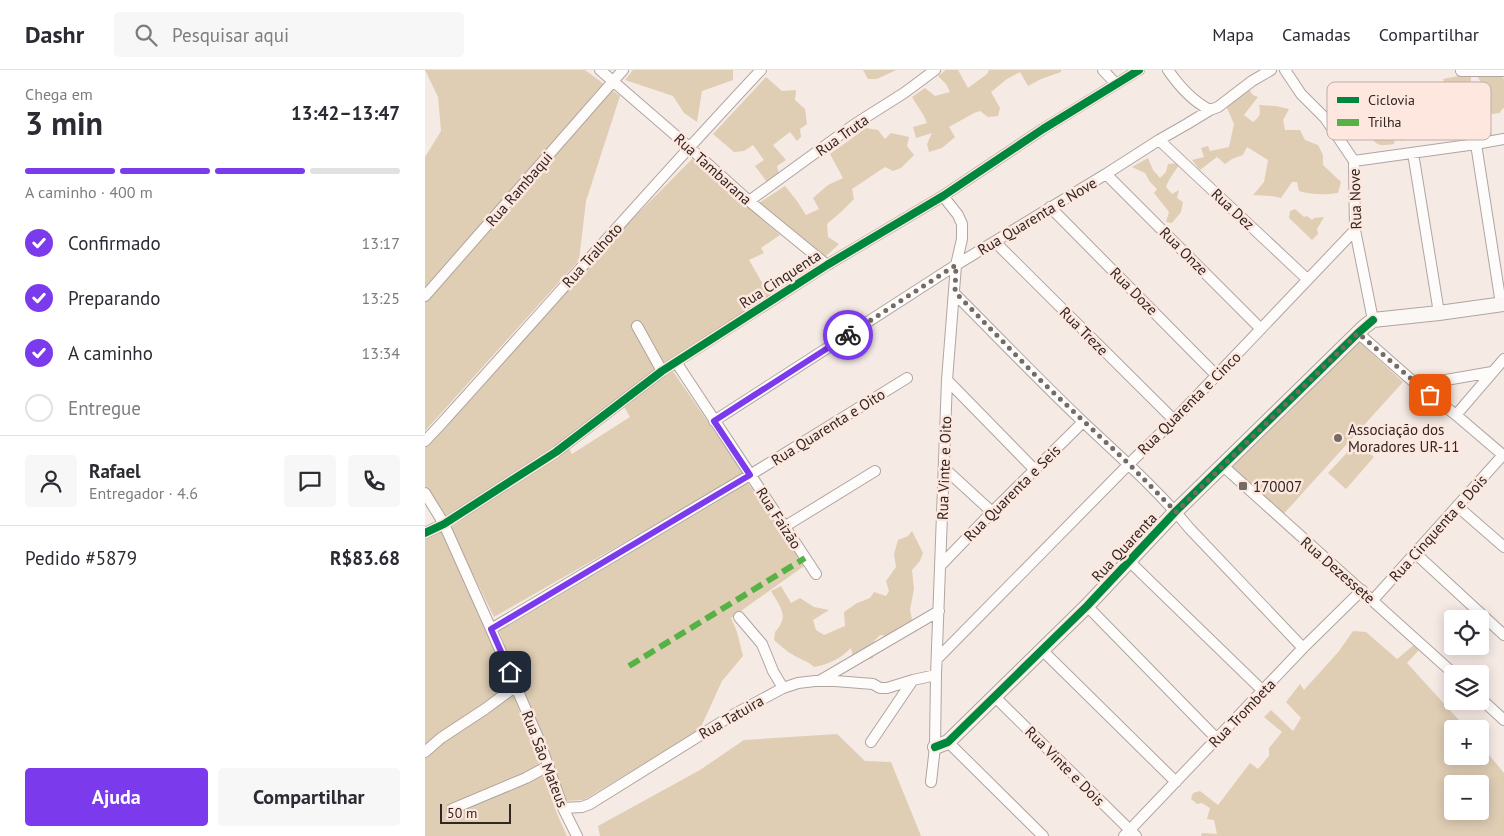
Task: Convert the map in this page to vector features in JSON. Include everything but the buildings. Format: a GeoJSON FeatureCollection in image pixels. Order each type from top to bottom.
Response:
{"type":"FeatureCollection","features":[{"type":"Feature","properties":{"kind":"street","name":"Rua Tambarana"},"geometry":{"type":"LineString","coordinates":[[600,70],[749,201],[827,266]]}},
{"type":"Feature","properties":{"kind":"street","name":"Rua Rambaqui"},"geometry":{"type":"LineString","coordinates":[[425,296],[623,70]]}},
{"type":"Feature","properties":{"kind":"street","name":"Rua Tralhoto"},"geometry":{"type":"LineString","coordinates":[[425,440],[529,327],[589,257],[761,70]]}},
{"type":"Feature","properties":{"kind":"street","name":"Rua Truta"},"geometry":{"type":"LineString","coordinates":[[749,201],[855,124],[904,93],[935,70]]}},
{"type":"Feature","properties":{"kind":"street"},"geometry":{"type":"LineString","coordinates":[[1103,70],[1116,84]]}},
{"type":"Feature","properties":{"kind":"street","name":"Rua Cinquenta"},"geometry":{"type":"LineString","coordinates":[[425,533],[444,524],[556,452],[662,371],[827,266],[943,196],[1139,70]]}},
{"type":"Feature","properties":{"kind":"street"},"geometry":{"type":"LineString","coordinates":[[1168,70],[1180,87],[1201,106],[1210,110]]}},
{"type":"Feature","properties":{"kind":"street","name":"Rua Quarenta e Nove"},"geometry":{"type":"LineString","coordinates":[[714,421],[956,265],[1159,140],[1218,106],[1252,81],[1271,70]]}},
{"type":"Feature","properties":{"kind":"street","name":"Rua Nove"},"geometry":{"type":"LineString","coordinates":[[1285,70],[1301,94],[1327,121]]}},
{"type":"Feature","properties":{"kind":"street"},"geometry":{"type":"LineString","coordinates":[[1461,71],[1504,71]]}},
{"type":"Feature","properties":{"kind":"street"},"geometry":{"type":"LineString","coordinates":[[1354,161],[1504,139]]}},
{"type":"Feature","properties":{"kind":"street","name":"Rua Dez"},"geometry":{"type":"LineString","coordinates":[[1159,140],[1307,279]]}},
{"type":"Feature","properties":{"kind":"street","name":"Rua Nove"},"geometry":{"type":"LineString","coordinates":[[1340,140],[1354,161],[1355,230],[1373,320]]}},
{"type":"Feature","properties":{"kind":"street"},"geometry":{"type":"LineString","coordinates":[[1373,320],[1503,304],[1476,144]]}},
{"type":"Feature","properties":{"kind":"street"},"geometry":{"type":"LineString","coordinates":[[1413,153],[1439,313]]}},
{"type":"Feature","properties":{"kind":"street","name":"Rua Onze"},"geometry":{"type":"LineString","coordinates":[[1106,174],[1261,329]]}},
{"type":"Feature","properties":{"kind":"street","name":"Rua Vinte e Oito"},"geometry":{"type":"LineString","coordinates":[[942,745],[936,676],[947,380],[956,265],[962,239],[958,215],[943,196]]}},
{"type":"Feature","properties":{"kind":"street","name":"Rua Doze"},"geometry":{"type":"LineString","coordinates":[[1050,207],[1217,376]]}},
{"type":"Feature","properties":{"kind":"street","name":"Rua Quarenta e Cinco"},"geometry":{"type":"LineString","coordinates":[[937,659],[1217,376],[1355,230]]}},
{"type":"Feature","properties":{"kind":"street","name":"Rua Treze"},"geometry":{"type":"LineString","coordinates":[[995,242],[1174,420]]}},
{"type":"Feature","properties":{"kind":"street"},"geometry":{"type":"LineString","coordinates":[[955,292],[1038,378],[1129,464],[1176,512],[1303,648]]}},
{"type":"Feature","properties":{"kind":"street","name":"Rua Quarenta"},"geometry":{"type":"LineString","coordinates":[[942,745],[1087,606],[1176,512],[1373,320]]}},
{"type":"Feature","properties":{"kind":"street"},"geometry":{"type":"LineString","coordinates":[[637,326],[662,371]]}},
{"type":"Feature","properties":{"kind":"street"},"geometry":{"type":"LineString","coordinates":[[1358,333],[1417,385],[1503,454]]}},
{"type":"Feature","properties":{"kind":"street"},"geometry":{"type":"LineString","coordinates":[[1456,415],[1504,360]]}},
{"type":"Feature","properties":{"kind":"street","name":"Rua Faizão"},"geometry":{"type":"LineString","coordinates":[[676,362],[816,574]]}},
{"type":"Feature","properties":{"kind":"street"},"geometry":{"type":"LineString","coordinates":[[1417,385],[1492,372]]}},
{"type":"Feature","properties":{"kind":"street","name":"Rua Quarenta e Oito"},"geometry":{"type":"LineString","coordinates":[[491,629],[750,475],[907,378]]}},
{"type":"Feature","properties":{"kind":"street"},"geometry":{"type":"LineString","coordinates":[[947,380],[1035,469]]}},
{"type":"Feature","properties":{"kind":"street","name":"Rua Quarenta e Seis"},"geometry":{"type":"LineString","coordinates":[[941,565],[1083,422]]}},
{"type":"Feature","properties":{"kind":"street","name":"Rua Cinquenta e Dois"},"geometry":{"type":"LineString","coordinates":[[1373,600],[1503,454]]}},
{"type":"Feature","properties":{"kind":"street","name":"Rua Dezessete"},"geometry":{"type":"LineString","coordinates":[[1223,466],[1444,665]]}},
{"type":"Feature","properties":{"kind":"street"},"geometry":{"type":"LineString","coordinates":[[944,468],[992,512]]}},
{"type":"Feature","properties":{"kind":"street"},"geometry":{"type":"LineString","coordinates":[[784,527],[875,471]]}},
{"type":"Feature","properties":{"kind":"street","name":"Rua São Mateus"},"geometry":{"type":"LineString","coordinates":[[425,492],[444,524],[491,629],[516,686],[563,808],[577,836]]}},
{"type":"Feature","properties":{"kind":"street"},"geometry":{"type":"LineString","coordinates":[[1457,506],[1504,547]]}},
{"type":"Feature","properties":{"kind":"street"},"geometry":{"type":"LineString","coordinates":[[1415,553],[1504,635]]}},
{"type":"Feature","properties":{"kind":"street"},"geometry":{"type":"LineString","coordinates":[[1129,562],[1263,691]]}},
{"type":"Feature","properties":{"kind":"street","name":"Rua Trombeta"},"geometry":{"type":"LineString","coordinates":[[1130,834],[1176,782],[1303,648],[1362,590]]}},
{"type":"Feature","properties":{"kind":"street"},"geometry":{"type":"LineString","coordinates":[[1087,606],[1217,739]]}},
{"type":"Feature","properties":{"kind":"street"},"geometry":{"type":"LineString","coordinates":[[819,681],[939,610]]}},
{"type":"Feature","properties":{"kind":"street"},"geometry":{"type":"LineString","coordinates":[[739,617],[762,644],[773,671],[783,688]]}},
{"type":"Feature","properties":{"kind":"street"},"geometry":{"type":"LineString","coordinates":[[1042,650],[1176,782]]}},
{"type":"Feature","properties":{"kind":"street","name":"Rua Tatuira"},"geometry":{"type":"LineString","coordinates":[[563,808],[582,807],[590,804],[731,716],[783,688],[798,683],[819,681],[873,684],[883,689],[913,680],[936,676]]}},
{"type":"Feature","properties":{"kind":"street"},"geometry":{"type":"LineString","coordinates":[[871,742],[913,680]]}},
{"type":"Feature","properties":{"kind":"street"},"geometry":{"type":"LineString","coordinates":[[425,752],[448,732],[485,709],[516,686]]}},
{"type":"Feature","properties":{"kind":"street","name":"Rua Vinte e Dois"},"geometry":{"type":"LineString","coordinates":[[995,696],[1130,834]]}},
{"type":"Feature","properties":{"kind":"street"},"geometry":{"type":"LineString","coordinates":[[1489,706],[1504,720]]}},
{"type":"Feature","properties":{"kind":"street"},"geometry":{"type":"LineString","coordinates":[[931,782],[942,745],[1043,836]]}},
{"type":"Feature","properties":{"kind":"street"},"geometry":{"type":"LineString","coordinates":[[452,809],[526,778],[548,766]]}},
{"type":"Feature","properties":{"kind":"shaded area"},"geometry":{"type":"Polygon","coordinates":[[[425,70],[585,70],[620,96],[586,201],[579,260],[425,431],[425,157],[441,131],[438,97],[425,70]]]}},
{"type":"Feature","properties":{"kind":"shaded area"},"geometry":{"type":"Polygon","coordinates":[[[633,70],[733,70],[733,80],[702,91],[697,122],[684,113],[673,96],[625,80],[633,70]]]}},
{"type":"Feature","properties":{"kind":"shaded area"},"geometry":{"type":"Polygon","coordinates":[[[863,70],[896,70],[877,79],[868,79],[863,70]]]}},
{"type":"Feature","properties":{"kind":"shaded area"},"geometry":{"type":"Polygon","coordinates":[[[946,70],[958,70],[968,88],[987,74],[989,70],[1061,70],[1061,72],[1028,86],[1020,72],[1007,79],[991,92],[1000,108],[998,116],[988,117],[980,111],[974,113],[949,127],[955,137],[942,148],[929,152],[927,144],[932,133],[916,138],[913,127],[927,123],[912,97],[925,88],[935,96],[950,92],[946,84],[938,76],[946,70]]]}},
{"type":"Feature","properties":{"kind":"shaded area"},"geometry":{"type":"Polygon","coordinates":[[[1458,70],[1471,70],[1471,82],[1444,82],[1443,79],[1458,76],[1458,70]]]}},
{"type":"Feature","properties":{"kind":"shaded area"},"geometry":{"type":"Polygon","coordinates":[[[1499,73],[1504,79],[1504,108],[1500,113],[1492,114],[1491,82],[1481,82],[1476,74],[1499,73]]]}},
{"type":"Feature","properties":{"kind":"shaded area"},"geometry":{"type":"Polygon","coordinates":[[[766,77],[782,91],[796,90],[795,100],[805,109],[807,124],[800,129],[801,137],[797,141],[790,132],[773,145],[786,160],[777,166],[779,174],[767,182],[755,166],[764,160],[753,145],[744,151],[734,152],[713,134],[766,77]]]}},
{"type":"Feature","properties":{"kind":"shaded area"},"geometry":{"type":"Polygon","coordinates":[[[1247,87],[1253,95],[1258,97],[1244,115],[1253,122],[1259,115],[1259,105],[1289,109],[1283,120],[1285,130],[1300,130],[1305,140],[1318,145],[1323,155],[1323,165],[1341,182],[1338,193],[1319,194],[1299,191],[1297,182],[1292,182],[1281,198],[1253,195],[1264,182],[1268,160],[1247,147],[1243,155],[1225,164],[1217,157],[1200,170],[1192,160],[1204,157],[1201,148],[1208,146],[1210,151],[1229,147],[1234,124],[1227,108],[1234,90],[1247,87]]]}},
{"type":"Feature","properties":{"kind":"shaded area"},"geometry":{"type":"Polygon","coordinates":[[[866,128],[878,130],[885,139],[891,133],[909,137],[907,146],[914,155],[901,168],[893,171],[885,167],[852,189],[854,199],[827,224],[828,237],[839,244],[825,257],[799,238],[759,203],[785,186],[806,215],[819,209],[813,198],[828,185],[843,178],[830,154],[866,128]]]}},
{"type":"Feature","properties":{"kind":"shaded area"},"geometry":{"type":"Polygon","coordinates":[[[1395,140],[1394,144],[1382,145],[1374,141],[1395,140]]]}},
{"type":"Feature","properties":{"kind":"shaded area"},"geometry":{"type":"Polygon","coordinates":[[[693,158],[780,235],[761,248],[764,253],[749,260],[771,298],[546,452],[446,516],[425,486],[425,443],[578,274],[693,158]]]}},
{"type":"Feature","properties":{"kind":"shaded area"},"geometry":{"type":"Polygon","coordinates":[[[1148,158],[1153,170],[1160,178],[1166,172],[1168,164],[1180,163],[1166,187],[1172,194],[1179,190],[1177,198],[1183,202],[1181,212],[1172,223],[1166,222],[1169,212],[1154,193],[1157,189],[1145,173],[1132,167],[1148,158]]]}},
{"type":"Feature","properties":{"kind":"shaded area"},"geometry":{"type":"Polygon","coordinates":[[[1295,209],[1304,217],[1307,216],[1312,220],[1324,217],[1317,229],[1318,234],[1312,240],[1289,218],[1290,211],[1295,209]]]}},
{"type":"Feature","properties":{"kind":"shaded area"},"geometry":{"type":"Polygon","coordinates":[[[1357,340],[1403,382],[1280,518],[1232,469],[1233,464],[1292,409],[1317,376],[1357,340]]]}},
{"type":"Feature","properties":{"kind":"shaded area"},"geometry":{"type":"Polygon","coordinates":[[[672,370],[744,474],[494,617],[450,528],[567,445],[572,454],[630,417],[622,403],[672,370]]]}},
{"type":"Feature","properties":{"kind":"shaded area"},"geometry":{"type":"Polygon","coordinates":[[[1357,442],[1374,457],[1346,489],[1328,473],[1357,442]]]}},
{"type":"Feature","properties":{"kind":"shaded area"},"geometry":{"type":"Polygon","coordinates":[[[748,483],[804,566],[731,618],[737,632],[743,656],[722,681],[700,729],[584,800],[564,801],[499,631],[748,483]]]}},
{"type":"Feature","properties":{"kind":"shaded area"},"geometry":{"type":"Polygon","coordinates":[[[444,524],[481,605],[567,836],[425,836],[425,533],[444,524]]]}},
{"type":"Feature","properties":{"kind":"shaded area"},"geometry":{"type":"Polygon","coordinates":[[[912,531],[923,553],[920,561],[912,570],[914,589],[910,610],[913,624],[893,637],[880,635],[874,641],[873,658],[854,663],[851,648],[834,660],[814,667],[789,653],[774,640],[775,632],[780,626],[783,616],[771,591],[781,586],[791,603],[800,598],[814,607],[829,610],[813,620],[816,630],[824,635],[845,626],[844,612],[857,603],[870,598],[874,592],[886,596],[889,591],[886,581],[896,567],[894,554],[898,540],[908,536],[912,531]]]}},
{"type":"Feature","properties":{"kind":"shaded area"},"geometry":{"type":"Polygon","coordinates":[[[1353,631],[1366,632],[1397,659],[1415,644],[1419,650],[1407,663],[1444,704],[1444,710],[1450,710],[1459,720],[1444,720],[1444,765],[1489,765],[1489,755],[1504,773],[1504,836],[1201,836],[1202,833],[1217,834],[1214,820],[1207,819],[1210,808],[1202,803],[1197,804],[1191,799],[1193,793],[1200,791],[1218,805],[1250,763],[1258,769],[1269,756],[1269,748],[1282,732],[1264,717],[1271,710],[1293,731],[1301,718],[1286,702],[1300,684],[1304,690],[1339,651],[1353,631]]]}},
{"type":"Feature","properties":{"kind":"shaded area"},"geometry":{"type":"Polygon","coordinates":[[[837,734],[865,761],[891,762],[921,836],[600,836],[598,826],[700,770],[744,740],[837,734]]]}},
{"type":"Feature","properties":{"kind":"marked path"},"geometry":{"type":"LineString","coordinates":[[629,666],[805,558]]}},
{"type":"Feature","properties":{"kind":"cycle path"},"geometry":{"type":"LineString","coordinates":[[425,533],[444,524],[556,452],[662,371],[827,265],[943,196],[1043,129],[1139,70]]}},
{"type":"Feature","properties":{"kind":"cycle path"},"geometry":{"type":"LineString","coordinates":[[935,747],[948,742],[1087,606],[1176,511],[1373,320]]}},
{"type":"Feature","properties":{"kind":"way so far"},"geometry":{"type":"LineString","coordinates":[[848,335],[956,265],[955,292],[1038,378],[1129,464],[1176,512],[1358,333],[1430,395]]}},
{"type":"Feature","properties":{"kind":"place","name":"Associação dos Moradores UR-11"},"geometry":{"type":"Point","coordinates":[1338,438]}},
{"type":"Feature","properties":{"kind":"place","name":"170007"},"geometry":{"type":"Point","coordinates":[1243,486]}},
{"type":"Feature","properties":{"kind":"route"},"geometry":{"type":"LineString","coordinates":[[510,672],[491,629],[750,475],[714,421],[848,335]]}}]}
